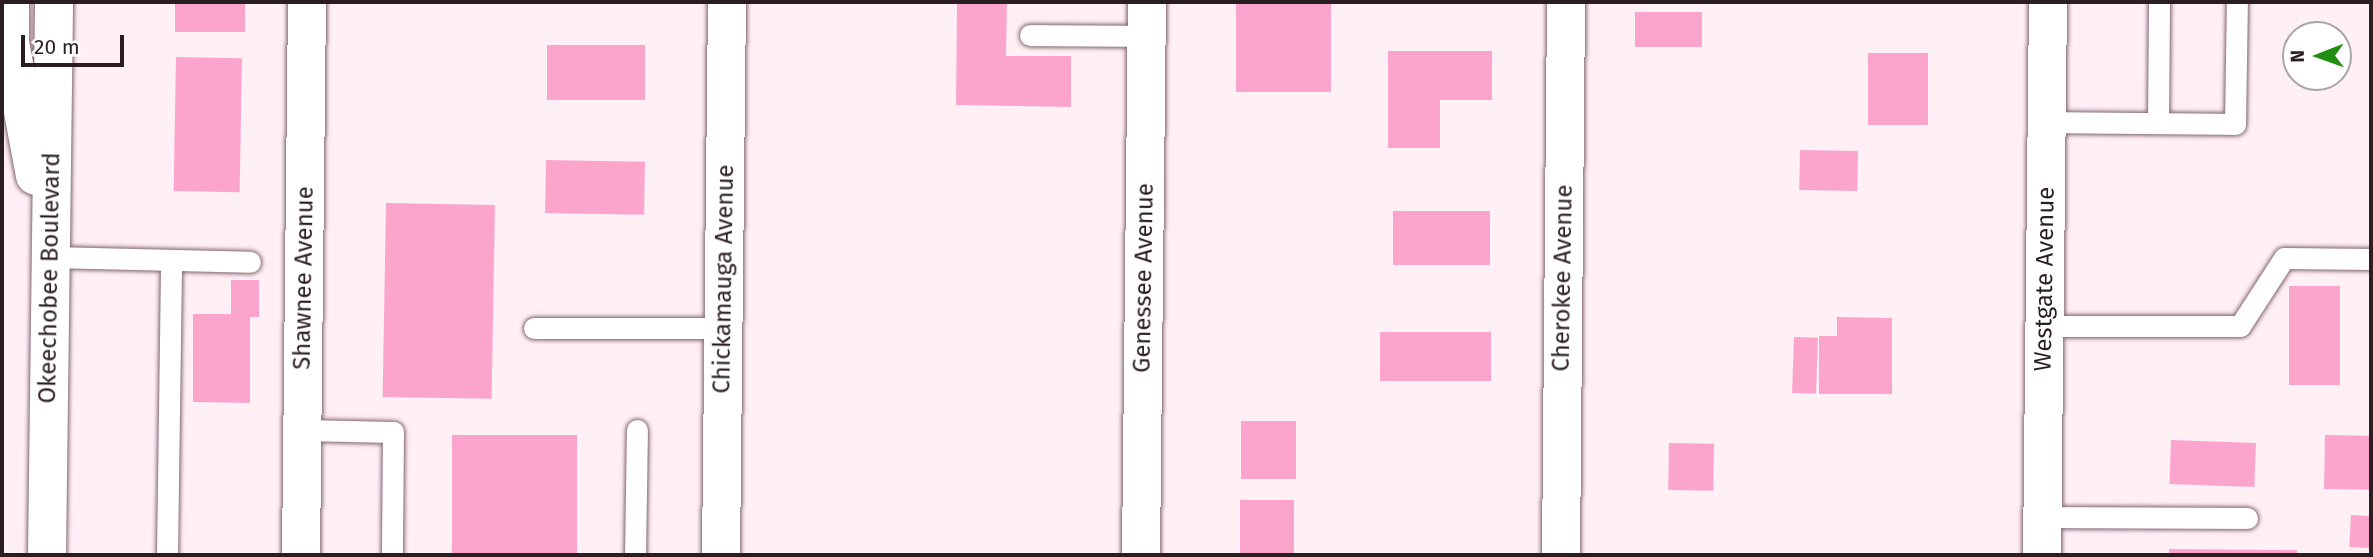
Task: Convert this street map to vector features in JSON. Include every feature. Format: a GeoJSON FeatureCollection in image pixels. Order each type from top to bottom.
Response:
{"type":"FeatureCollection","features":[{"type":"Feature","properties":{"kind":"street"},"geometry":{"type":"LineString","coordinates":[[10,2],[10,42],[51,257]]}},
{"type":"Feature","properties":{"kind":"street","name":"Okeechobee Boulevard"},"geometry":{"type":"LineString","coordinates":[[47,555],[54,2]]}},
{"type":"Feature","properties":{"kind":"street","name":"Shawnee Avenue"},"geometry":{"type":"LineString","coordinates":[[301,555],[307,2]]}},
{"type":"Feature","properties":{"kind":"street","name":"Chickamauga Avenue"},"geometry":{"type":"LineString","coordinates":[[721,555],[727,2]]}},
{"type":"Feature","properties":{"kind":"street","name":"Cherokee Avenue"},"geometry":{"type":"LineString","coordinates":[[1560,555],[1566,2]]}},
{"type":"Feature","properties":{"kind":"street","name":"Westgate Avenue"},"geometry":{"type":"LineString","coordinates":[[2042,555],[2048,2]]}},
{"type":"Feature","properties":{"kind":"street","name":"Genessee Avenue"},"geometry":{"type":"LineString","coordinates":[[1141,555],[1146,19]]}},
{"type":"Feature","properties":{"kind":"lane"},"geometry":{"type":"LineString","coordinates":[[2158,124],[2160,2]]}},
{"type":"Feature","properties":{"kind":"lane"},"geometry":{"type":"LineString","coordinates":[[2046,122],[2235,124],[2237,2]]}},
{"type":"Feature","properties":{"kind":"lane"},"geometry":{"type":"LineString","coordinates":[[1030,35],[1146,19]]}},
{"type":"Feature","properties":{"kind":"lane"},"geometry":{"type":"LineString","coordinates":[[51,257],[250,262]]}},
{"type":"Feature","properties":{"kind":"lane"},"geometry":{"type":"LineString","coordinates":[[2044,326],[2240,326],[2284,258],[2371,258]]}},
{"type":"Feature","properties":{"kind":"lane"},"geometry":{"type":"LineString","coordinates":[[167,555],[171,260]]}},
{"type":"Feature","properties":{"kind":"lane"},"geometry":{"type":"LineString","coordinates":[[534,328],[723,328]]}},
{"type":"Feature","properties":{"kind":"lane"},"geometry":{"type":"LineString","coordinates":[[302,430],[393,432],[391,555]]}},
{"type":"Feature","properties":{"kind":"lane"},"geometry":{"type":"LineString","coordinates":[[635,555],[637,430]]}},
{"type":"Feature","properties":{"kind":"lane"},"geometry":{"type":"LineString","coordinates":[[2043,517],[2247,518]]}},
{"type":"Feature","properties":{"kind":"building"},"geometry":{"type":"Polygon","coordinates":[[[175,2],[245,2],[245,32],[175,32],[175,2]]]}},
{"type":"Feature","properties":{"kind":"building"},"geometry":{"type":"Polygon","coordinates":[[[1236,2],[1331,2],[1331,92],[1236,92],[1236,2]]]}},
{"type":"Feature","properties":{"kind":"building"},"geometry":{"type":"Polygon","coordinates":[[[957,4],[1007,4],[1006,56],[1071,56],[1071,107],[956,105],[957,4]]]}},
{"type":"Feature","properties":{"kind":"building"},"geometry":{"type":"Polygon","coordinates":[[[1635,12],[1702,12],[1702,47],[1635,47],[1635,12]]]}},
{"type":"Feature","properties":{"kind":"building"},"geometry":{"type":"Polygon","coordinates":[[[547,45],[645,45],[645,100],[547,100],[547,45]]]}},
{"type":"Feature","properties":{"kind":"building"},"geometry":{"type":"Polygon","coordinates":[[[1388,51],[1492,51],[1492,100],[1440,100],[1440,148],[1388,148],[1388,51]]]}},
{"type":"Feature","properties":{"kind":"building"},"geometry":{"type":"Polygon","coordinates":[[[1868,53],[1928,53],[1928,125],[1868,125],[1868,53]]]}},
{"type":"Feature","properties":{"kind":"building"},"geometry":{"type":"Polygon","coordinates":[[[176,57],[242,58],[240,192],[174,191],[176,57]]]}},
{"type":"Feature","properties":{"kind":"building"},"geometry":{"type":"Polygon","coordinates":[[[1800,150],[1858,151],[1857,191],[1799,190],[1800,150]]]}},
{"type":"Feature","properties":{"kind":"building"},"geometry":{"type":"Polygon","coordinates":[[[546,160],[645,162],[644,215],[545,213],[546,160]]]}},
{"type":"Feature","properties":{"kind":"building"},"geometry":{"type":"Polygon","coordinates":[[[386,203],[495,205],[492,399],[383,397],[386,203]]]}},
{"type":"Feature","properties":{"kind":"building"},"geometry":{"type":"Polygon","coordinates":[[[1393,211],[1490,211],[1490,265],[1393,265],[1393,211]]]}},
{"type":"Feature","properties":{"kind":"building"},"geometry":{"type":"Polygon","coordinates":[[[231,280],[259,280],[259,317],[250,317],[250,403],[193,402],[193,314],[231,314],[231,280]]]}},
{"type":"Feature","properties":{"kind":"building"},"geometry":{"type":"Polygon","coordinates":[[[2289,286],[2340,286],[2340,385],[2289,385],[2289,286]]]}},
{"type":"Feature","properties":{"kind":"building"},"geometry":{"type":"Polygon","coordinates":[[[1837,317],[1892,318],[1892,394],[1819,394],[1819,336],[1837,336],[1837,317]]]}},
{"type":"Feature","properties":{"kind":"building"},"geometry":{"type":"Polygon","coordinates":[[[1380,332],[1491,332],[1491,381],[1380,381],[1380,332]]]}},
{"type":"Feature","properties":{"kind":"building"},"geometry":{"type":"Polygon","coordinates":[[[1794,337],[1818,338],[1816,394],[1792,393],[1794,337]]]}},
{"type":"Feature","properties":{"kind":"building"},"geometry":{"type":"Polygon","coordinates":[[[1241,421],[1296,421],[1296,479],[1241,479],[1241,421]]]}},
{"type":"Feature","properties":{"kind":"building"},"geometry":{"type":"Polygon","coordinates":[[[452,435],[577,435],[577,555],[452,555],[452,435]]]}},
{"type":"Feature","properties":{"kind":"building"},"geometry":{"type":"Polygon","coordinates":[[[2325,435],[2371,436],[2370,490],[2324,489],[2325,435]]]}},
{"type":"Feature","properties":{"kind":"building"},"geometry":{"type":"Polygon","coordinates":[[[2171,440],[2256,443],[2254,487],[2169,484],[2171,440]]]}},
{"type":"Feature","properties":{"kind":"building"},"geometry":{"type":"Polygon","coordinates":[[[1669,443],[1714,444],[1713,491],[1668,490],[1669,443]]]}},
{"type":"Feature","properties":{"kind":"building"},"geometry":{"type":"Polygon","coordinates":[[[1240,500],[1294,500],[1294,555],[1240,555],[1240,500]]]}},
{"type":"Feature","properties":{"kind":"building"},"geometry":{"type":"Polygon","coordinates":[[[2351,515],[2371,516],[2369,548],[2349,547],[2351,515]]]}},
{"type":"Feature","properties":{"kind":"building"},"geometry":{"type":"Polygon","coordinates":[[[2169,549],[2297,550],[2297,555],[2169,555],[2169,549]]]}}]}
